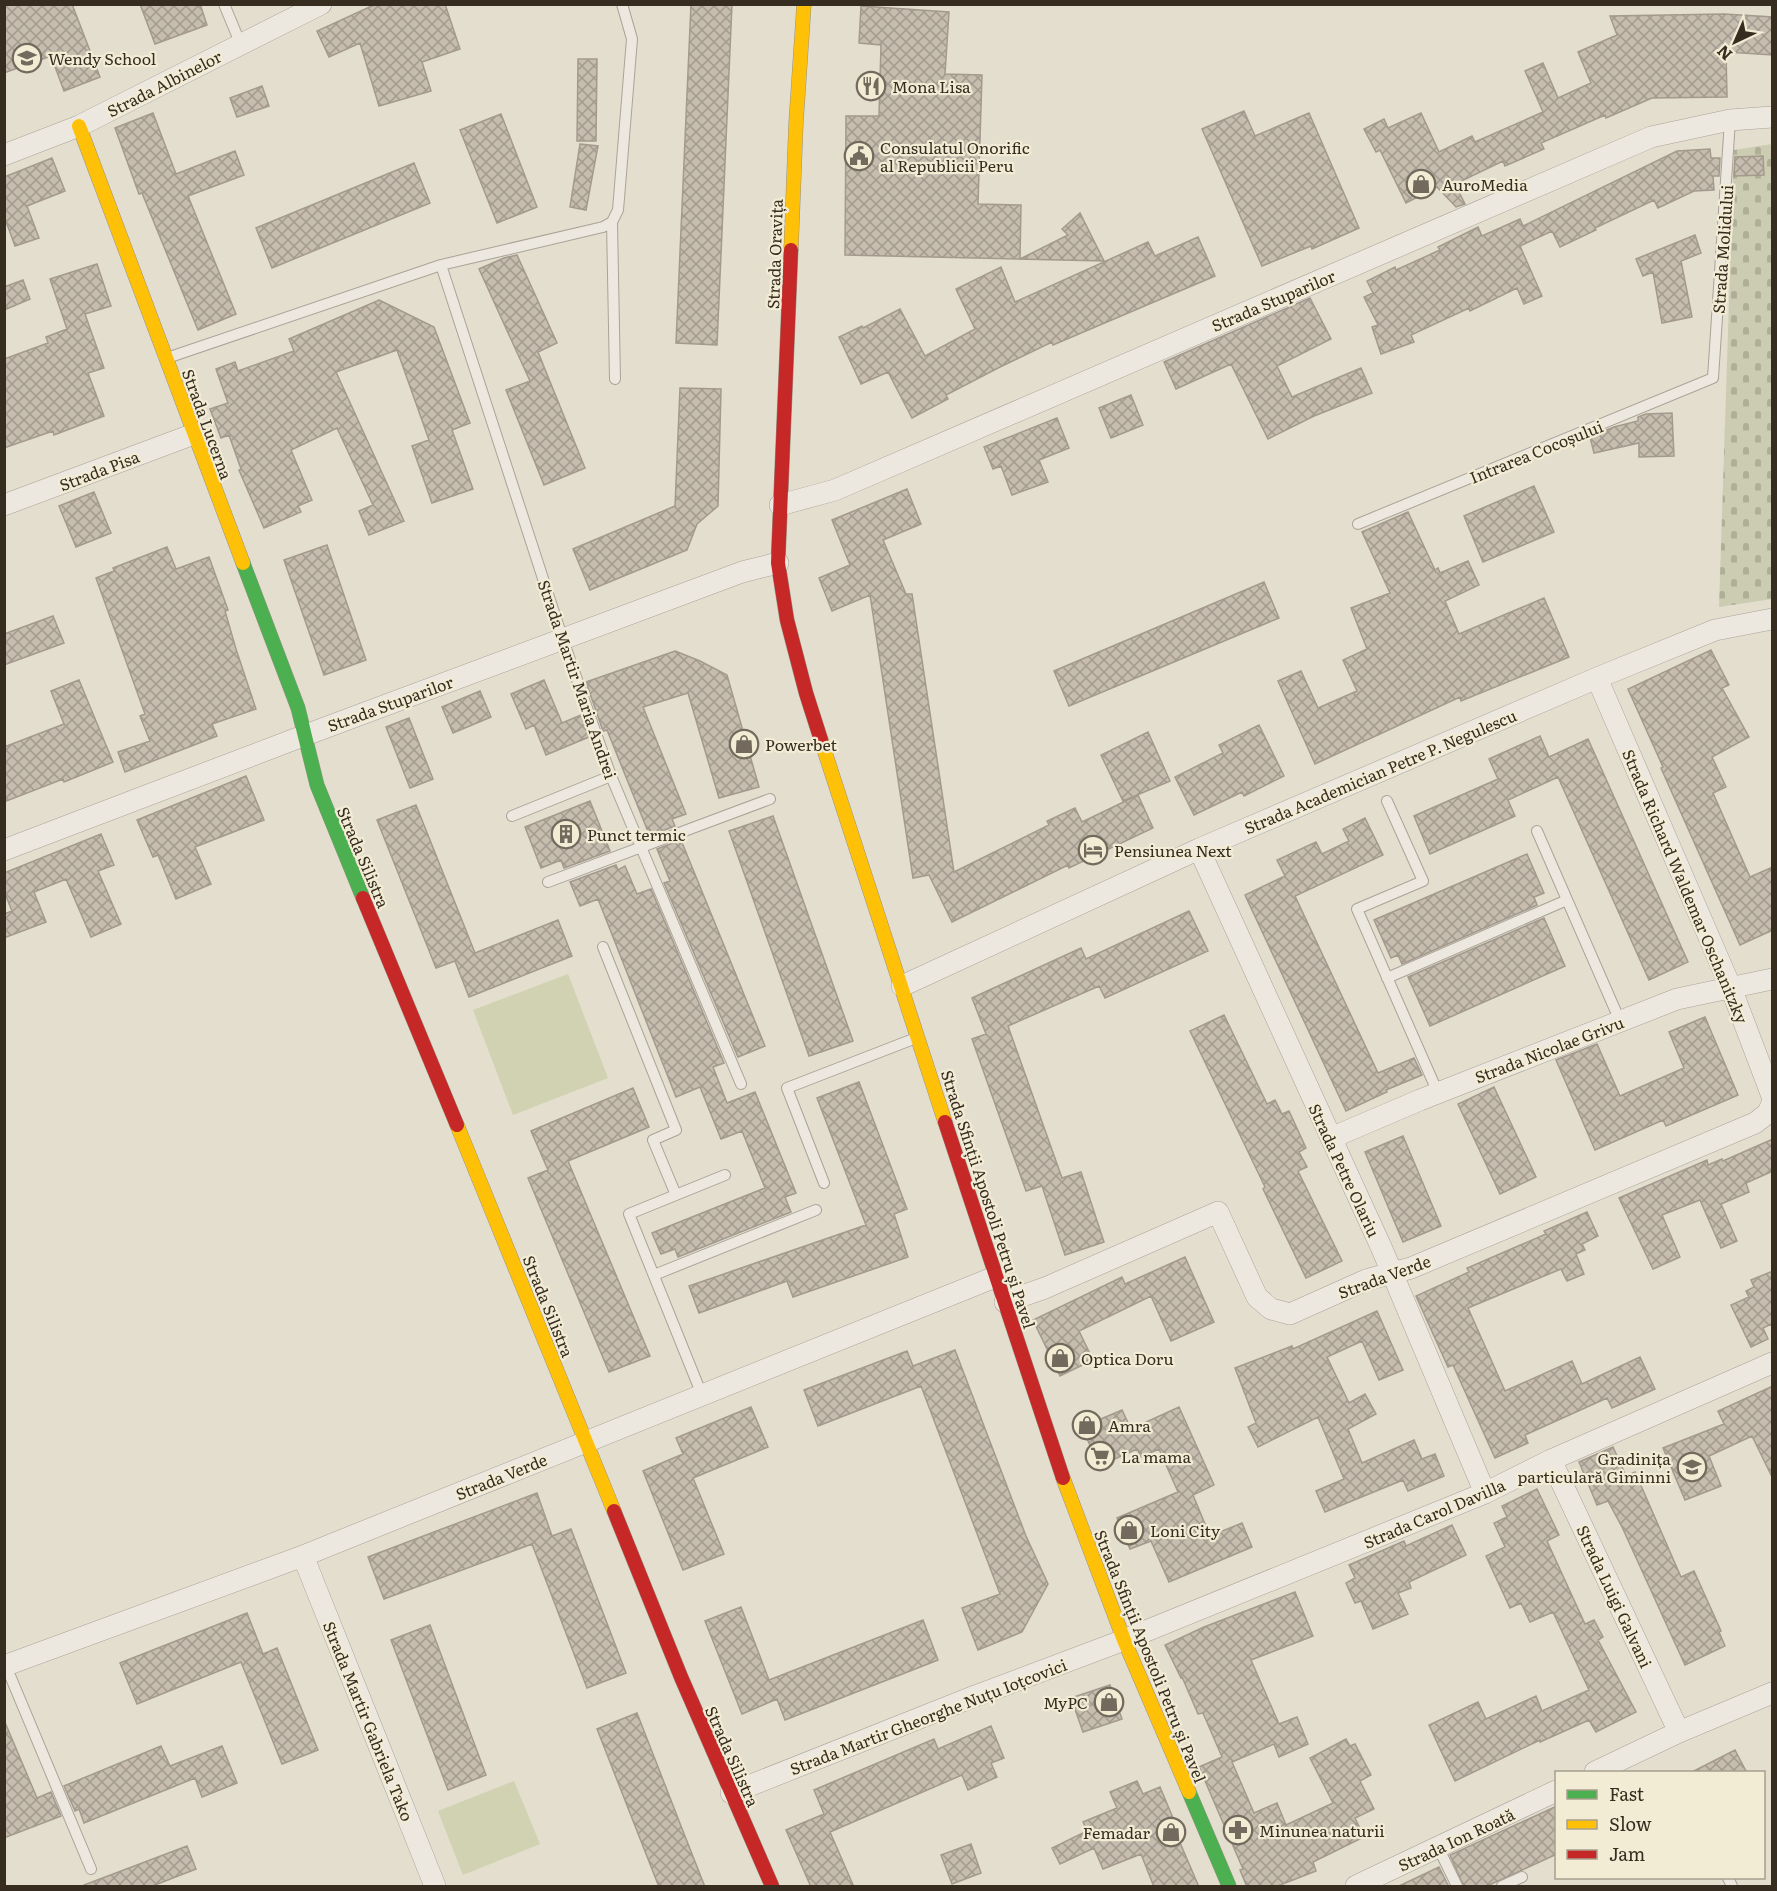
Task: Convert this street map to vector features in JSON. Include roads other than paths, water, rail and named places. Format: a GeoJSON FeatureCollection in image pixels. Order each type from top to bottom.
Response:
{"type":"FeatureCollection","features":[{"type":"Feature","properties":{"kind":"main road","name":"Strada Oravița"},"geometry":{"type":"LineString","coordinates":[[780,505],[796,123],[804,4]]}},
{"type":"Feature","properties":{"kind":"main road","name":"Strada Lucerna"},"geometry":{"type":"LineString","coordinates":[[79,126],[298,708],[303,736]]}},
{"type":"Feature","properties":{"kind":"main road","name":"Strada Sfinții Apostoli Petru și Pavel"},"geometry":{"type":"LineString","coordinates":[[780,505],[778,563],[787,621],[806,693],[995,1277],[1072,1506],[1124,1640],[1230,1887]]}},
{"type":"Feature","properties":{"kind":"main road","name":"Strada Silistra"},"geometry":{"type":"LineString","coordinates":[[303,736],[317,784],[681,1677],[772,1887]]}},
{"type":"Feature","properties":{"kind":"street","name":"Strada Albinelor"},"geometry":{"type":"LineString","coordinates":[[4,155],[79,126],[321,4]]}},
{"type":"Feature","properties":{"kind":"street","name":"Strada Stuparilor"},"geometry":{"type":"LineString","coordinates":[[780,505],[835,490],[1652,137],[1730,120],[1773,117]]}},
{"type":"Feature","properties":{"kind":"street","name":"Strada Pisa"},"geometry":{"type":"LineString","coordinates":[[4,505],[194,434]]}},
{"type":"Feature","properties":{"kind":"street","name":"Strada Stuparilor"},"geometry":{"type":"LineString","coordinates":[[4,850],[742,573],[778,563]]}},
{"type":"Feature","properties":{"kind":"street","name":"Strada Academician Petre P. Negulescu"},"geometry":{"type":"LineString","coordinates":[[902,986],[1199,849],[1597,678],[1715,630],[1773,619]]}},
{"type":"Feature","properties":{"kind":"street","name":"Strada Richard Waldemar Oschanitzky"},"geometry":{"type":"LineString","coordinates":[[1597,678],[1731,988],[1773,1096]]}},
{"type":"Feature","properties":{"kind":"street","name":"Strada Petre Olariu"},"geometry":{"type":"LineString","coordinates":[[1199,849],[1391,1273],[1485,1493]]}},
{"type":"Feature","properties":{"kind":"street","name":"Strada Nicolae Grivu"},"geometry":{"type":"LineString","coordinates":[[1331,1138],[1438,1093],[1677,999],[1773,979]]}},
{"type":"Feature","properties":{"kind":"street","name":"Strada Verde"},"geometry":{"type":"LineString","coordinates":[[1005,1302],[1045,1288],[1218,1212],[1257,1297],[1271,1310],[1290,1314],[1366,1280],[1411,1268],[1755,1123],[1768,1113],[1773,1103]]}},
{"type":"Feature","properties":{"kind":"street","name":"Strada Verde"},"geometry":{"type":"LineString","coordinates":[[5,1666],[303,1556],[995,1277]]}},
{"type":"Feature","properties":{"kind":"street","name":"Strada Carol Davilla"},"geometry":{"type":"LineString","coordinates":[[1124,1640],[1485,1493],[1551,1460],[1773,1363]]}},
{"type":"Feature","properties":{"kind":"street","name":"Strada Luigi Galvani"},"geometry":{"type":"LineString","coordinates":[[1551,1460],[1679,1732]]}},
{"type":"Feature","properties":{"kind":"street","name":"Strada Martir Gabriela Tako"},"geometry":{"type":"LineString","coordinates":[[303,1556],[435,1887]]}},
{"type":"Feature","properties":{"kind":"street","name":"Strada Martir Gheorghe Nuțu Ioțcovici"},"geometry":{"type":"LineString","coordinates":[[731,1792],[1124,1640]]}},
{"type":"Feature","properties":{"kind":"street"},"geometry":{"type":"LineString","coordinates":[[1599,1771],[1679,1732],[1773,1693]]}},
{"type":"Feature","properties":{"kind":"street","name":"Strada Ion Roată"},"geometry":{"type":"LineString","coordinates":[[1356,1887],[1555,1792]]}},
{"type":"Feature","properties":{"kind":"lane"},"geometry":{"type":"LineString","coordinates":[[224,4],[241,45]]}},
{"type":"Feature","properties":{"kind":"lane"},"geometry":{"type":"LineString","coordinates":[[615,379],[612,222],[618,210],[632,39],[622,4]]}},
{"type":"Feature","properties":{"kind":"lane","name":"Strada Molidului"},"geometry":{"type":"LineString","coordinates":[[1713,378],[1730,120]]}},
{"type":"Feature","properties":{"kind":"lane"},"geometry":{"type":"LineString","coordinates":[[166,358],[441,265],[603,227],[612,222]]}},
{"type":"Feature","properties":{"kind":"lane","name":"Strada Martir Maria Andrei"},"geometry":{"type":"LineString","coordinates":[[441,265],[563,640],[611,776],[741,1084]]}},
{"type":"Feature","properties":{"kind":"lane","name":"Intrarea Cocoșului"},"geometry":{"type":"LineString","coordinates":[[1358,524],[1713,378]]}},
{"type":"Feature","properties":{"kind":"lane"},"geometry":{"type":"LineString","coordinates":[[512,816],[611,776]]}},
{"type":"Feature","properties":{"kind":"lane"},"geometry":{"type":"LineString","coordinates":[[548,882],[770,799]]}},
{"type":"Feature","properties":{"kind":"lane"},"geometry":{"type":"LineString","coordinates":[[1387,801],[1423,881],[1357,909],[1438,1093]]}},
{"type":"Feature","properties":{"kind":"lane"},"geometry":{"type":"LineString","coordinates":[[1537,831],[1620,1022]]}},
{"type":"Feature","properties":{"kind":"lane"},"geometry":{"type":"LineString","coordinates":[[1387,978],[1567,900]]}},
{"type":"Feature","properties":{"kind":"lane"},"geometry":{"type":"LineString","coordinates":[[603,947],[676,1130],[654,1140],[676,1195]]}},
{"type":"Feature","properties":{"kind":"lane"},"geometry":{"type":"LineString","coordinates":[[824,1183],[787,1088],[918,1037]]}},
{"type":"Feature","properties":{"kind":"lane"},"geometry":{"type":"LineString","coordinates":[[702,1395],[629,1214],[725,1175]]}},
{"type":"Feature","properties":{"kind":"lane"},"geometry":{"type":"LineString","coordinates":[[654,1275],[816,1210]]}},
{"type":"Feature","properties":{"kind":"lane"},"geometry":{"type":"LineString","coordinates":[[5,1666],[91,1869]]}},
{"type":"Feature","properties":{"kind":"lane"},"geometry":{"type":"LineString","coordinates":[[1438,1847],[1457,1887]]}},
{"type":"Feature","properties":{"kind":"lane"},"geometry":{"type":"LineString","coordinates":[[1502,1887],[1522,1877]]}},
{"type":"Feature","properties":{"kind":"place","name":"Wendy School"},"geometry":{"type":"Point","coordinates":[27,58]}},
{"type":"Feature","properties":{"kind":"place","name":"Mona Lisa"},"geometry":{"type":"Point","coordinates":[871,86]}},
{"type":"Feature","properties":{"kind":"place","name":"Consulatul Onorific al Republicii Peru"},"geometry":{"type":"Point","coordinates":[859,156]}},
{"type":"Feature","properties":{"kind":"place","name":"AuroMedia"},"geometry":{"type":"Point","coordinates":[1421,184]}},
{"type":"Feature","properties":{"kind":"place","name":"Powerbet"},"geometry":{"type":"Point","coordinates":[744,744]}},
{"type":"Feature","properties":{"kind":"place","name":"Punct termic"},"geometry":{"type":"Point","coordinates":[566,834]}},
{"type":"Feature","properties":{"kind":"place","name":"Pensiunea Next"},"geometry":{"type":"Point","coordinates":[1093,850]}},
{"type":"Feature","properties":{"kind":"place","name":"Optica Doru"},"geometry":{"type":"Point","coordinates":[1060,1358]}},
{"type":"Feature","properties":{"kind":"place","name":"Amra"},"geometry":{"type":"Point","coordinates":[1087,1425]}},
{"type":"Feature","properties":{"kind":"place","name":"La mama"},"geometry":{"type":"Point","coordinates":[1100,1456]}},
{"type":"Feature","properties":{"kind":"place","name":"Gradinița particulară Giminni"},"geometry":{"type":"Point","coordinates":[1692,1467]}},
{"type":"Feature","properties":{"kind":"place","name":"Loni City"},"geometry":{"type":"Point","coordinates":[1129,1530]}},
{"type":"Feature","properties":{"kind":"place","name":"MyPC"},"geometry":{"type":"Point","coordinates":[1109,1702]}},
{"type":"Feature","properties":{"kind":"place","name":"Minunea naturii"},"geometry":{"type":"Point","coordinates":[1238,1830]}},
{"type":"Feature","properties":{"kind":"place","name":"Femadar"},"geometry":{"type":"Point","coordinates":[1171,1832]}}]}
